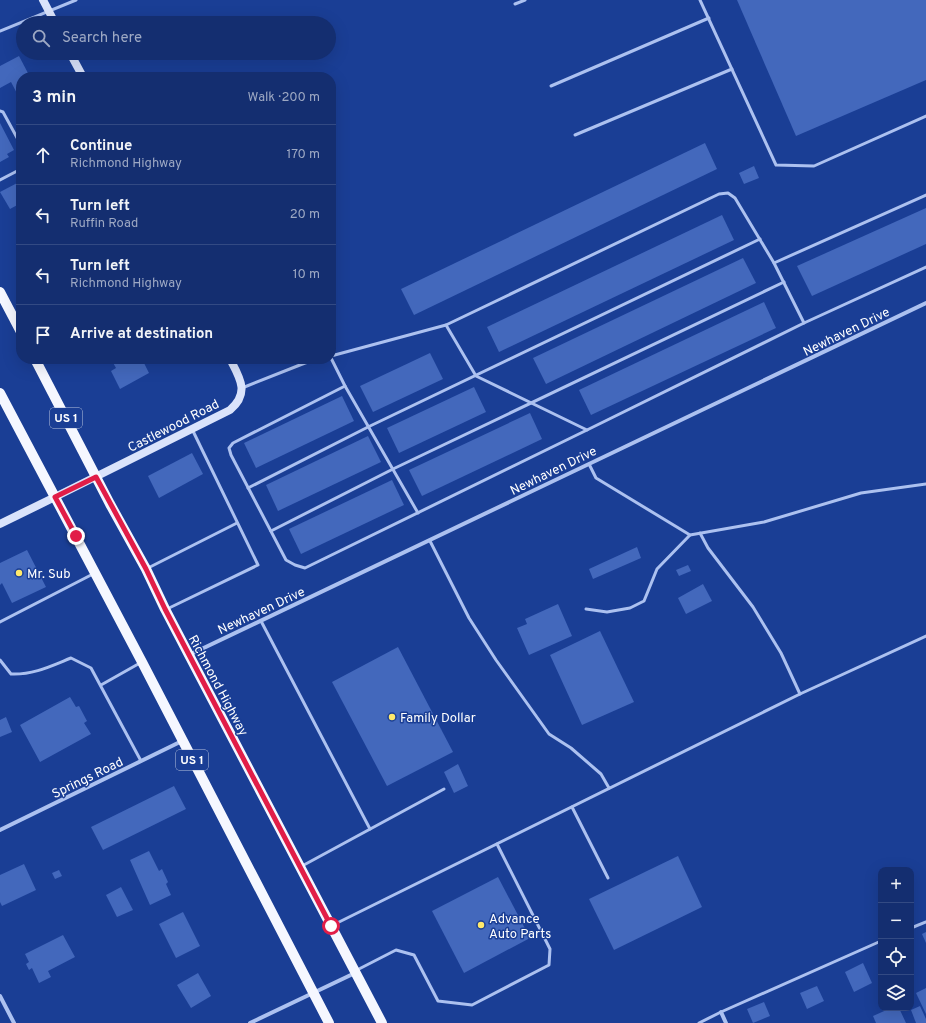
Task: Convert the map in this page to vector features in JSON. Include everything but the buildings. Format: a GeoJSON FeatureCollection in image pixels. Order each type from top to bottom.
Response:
{"type":"FeatureCollection","features":[{"type":"Feature","properties":{"kind":"main road"},"geometry":{"type":"LineString","coordinates":[[0,292],[16,322]]}},
{"type":"Feature","properties":{"kind":"main road","name":"Richmond Highway"},"geometry":{"type":"LineString","coordinates":[[38,364],[382,1023]]}},
{"type":"Feature","properties":{"kind":"main road","name":"US 1"},"geometry":{"type":"LineString","coordinates":[[0,393],[142,662],[329,1023]]}},
{"type":"Feature","properties":{"kind":"street"},"geometry":{"type":"LineString","coordinates":[[43,0],[51,16]]}},
{"type":"Feature","properties":{"kind":"street"},"geometry":{"type":"LineString","coordinates":[[74,60],[80,72]]}},
{"type":"Feature","properties":{"kind":"street","name":"Newhaven Drive"},"geometry":{"type":"LineString","coordinates":[[189,655],[926,303]]}},
{"type":"Feature","properties":{"kind":"street"},"geometry":{"type":"LineString","coordinates":[[232,364],[242,388]]}},
{"type":"Feature","properties":{"kind":"street","name":"Castlewood Road"},"geometry":{"type":"LineString","coordinates":[[0,524],[230,410],[239,400],[242,394],[242,388]]}},
{"type":"Feature","properties":{"kind":"street","name":"Springs Road"},"geometry":{"type":"LineString","coordinates":[[0,830],[182,741]]}},
{"type":"Feature","properties":{"kind":"street"},"geometry":{"type":"LineString","coordinates":[[250,1023],[355,972]]}},
{"type":"Feature","properties":{"kind":"street"},"geometry":{"type":"LineString","coordinates":[[0,996],[14,1023]]}},
{"type":"Feature","properties":{"kind":"street"},"geometry":{"type":"LineString","coordinates":[[721,1012],[726,1023]]}},
{"type":"Feature","properties":{"kind":"lane"},"geometry":{"type":"LineString","coordinates":[[36,16],[76,0]]}},
{"type":"Feature","properties":{"kind":"lane"},"geometry":{"type":"LineString","coordinates":[[515,4],[525,0]]}},
{"type":"Feature","properties":{"kind":"lane"},"geometry":{"type":"LineString","coordinates":[[700,0],[776,165],[814,166],[926,116]]}},
{"type":"Feature","properties":{"kind":"lane"},"geometry":{"type":"LineString","coordinates":[[551,86],[709,18]]}},
{"type":"Feature","properties":{"kind":"lane"},"geometry":{"type":"LineString","coordinates":[[0,31],[16,24]]}},
{"type":"Feature","properties":{"kind":"lane"},"geometry":{"type":"LineString","coordinates":[[575,135],[732,69]]}},
{"type":"Feature","properties":{"kind":"lane"},"geometry":{"type":"LineString","coordinates":[[0,111],[3,112],[16,136]]}},
{"type":"Feature","properties":{"kind":"lane"},"geometry":{"type":"LineString","coordinates":[[0,180],[16,172]]}},
{"type":"Feature","properties":{"kind":"lane"},"geometry":{"type":"LineString","coordinates":[[336,356],[446,325],[719,194],[728,192],[735,198],[774,263],[804,323]]}},
{"type":"Feature","properties":{"kind":"lane"},"geometry":{"type":"LineString","coordinates":[[774,263],[926,195]]}},
{"type":"Feature","properties":{"kind":"lane"},"geometry":{"type":"LineString","coordinates":[[248,488],[368,427],[760,240]]}},
{"type":"Feature","properties":{"kind":"lane"},"geometry":{"type":"LineString","coordinates":[[345,386],[233,443],[229,448],[231,456],[286,560],[305,568],[804,323],[926,267]]}},
{"type":"Feature","properties":{"kind":"lane"},"geometry":{"type":"LineString","coordinates":[[271,531],[393,469],[784,282]]}},
{"type":"Feature","properties":{"kind":"lane"},"geometry":{"type":"LineString","coordinates":[[446,325],[476,376],[587,430]]}},
{"type":"Feature","properties":{"kind":"lane"},"geometry":{"type":"LineString","coordinates":[[242,388],[302,364]]}},
{"type":"Feature","properties":{"kind":"lane"},"geometry":{"type":"LineString","coordinates":[[334,364],[368,427],[418,513]]}},
{"type":"Feature","properties":{"kind":"lane"},"geometry":{"type":"LineString","coordinates":[[165,609],[258,565],[192,429]]}},
{"type":"Feature","properties":{"kind":"lane"},"geometry":{"type":"LineString","coordinates":[[589,464],[596,478],[690,535]]}},
{"type":"Feature","properties":{"kind":"lane"},"geometry":{"type":"LineString","coordinates":[[586,609],[606,612],[630,608],[644,601],[657,569],[690,535],[764,522],[861,493],[926,484]]}},
{"type":"Feature","properties":{"kind":"lane"},"geometry":{"type":"LineString","coordinates":[[146,569],[237,523]]}},
{"type":"Feature","properties":{"kind":"lane"},"geometry":{"type":"LineString","coordinates":[[700,533],[708,548],[753,607],[781,653],[800,694]]}},
{"type":"Feature","properties":{"kind":"lane"},"geometry":{"type":"LineString","coordinates":[[430,541],[469,618],[496,660],[549,734],[571,748],[601,774],[609,788]]}},
{"type":"Feature","properties":{"kind":"lane"},"geometry":{"type":"LineString","coordinates":[[0,622],[95,573]]}},
{"type":"Feature","properties":{"kind":"lane"},"geometry":{"type":"LineString","coordinates":[[261,621],[370,829]]}},
{"type":"Feature","properties":{"kind":"lane"},"geometry":{"type":"LineString","coordinates":[[331,926],[800,694],[926,636]]}},
{"type":"Feature","properties":{"kind":"lane"},"geometry":{"type":"LineString","coordinates":[[0,660],[11,674],[22,675],[40,671],[71,658],[91,668],[141,761]]}},
{"type":"Feature","properties":{"kind":"lane"},"geometry":{"type":"LineString","coordinates":[[101,685],[142,662]]}},
{"type":"Feature","properties":{"kind":"lane"},"geometry":{"type":"LineString","coordinates":[[300,867],[444,789]]}},
{"type":"Feature","properties":{"kind":"lane"},"geometry":{"type":"LineString","coordinates":[[572,807],[608,878]]}},
{"type":"Feature","properties":{"kind":"lane"},"geometry":{"type":"LineString","coordinates":[[355,972],[396,950],[414,955],[438,1001],[472,1005],[549,965],[550,949],[497,844]]}},
{"type":"Feature","properties":{"kind":"lane"},"geometry":{"type":"LineString","coordinates":[[914,927],[926,922]]}},
{"type":"Feature","properties":{"kind":"lane"},"geometry":{"type":"LineString","coordinates":[[699,1023],[878,942]]}},
{"type":"Feature","properties":{"kind":"place","name":"Mr. Sub"},"geometry":{"type":"Point","coordinates":[19,573]}},
{"type":"Feature","properties":{"kind":"place","name":"Family Dollar"},"geometry":{"type":"Point","coordinates":[392,717]}},
{"type":"Feature","properties":{"kind":"place","name":"Advance Auto Parts"},"geometry":{"type":"Point","coordinates":[481,925]}},
{"type":"Feature","properties":{"kind":"route"},"geometry":{"type":"LineString","coordinates":[[76,536],[55,497],[96,477],[146,569],[165,609],[331,926]]}}]}
